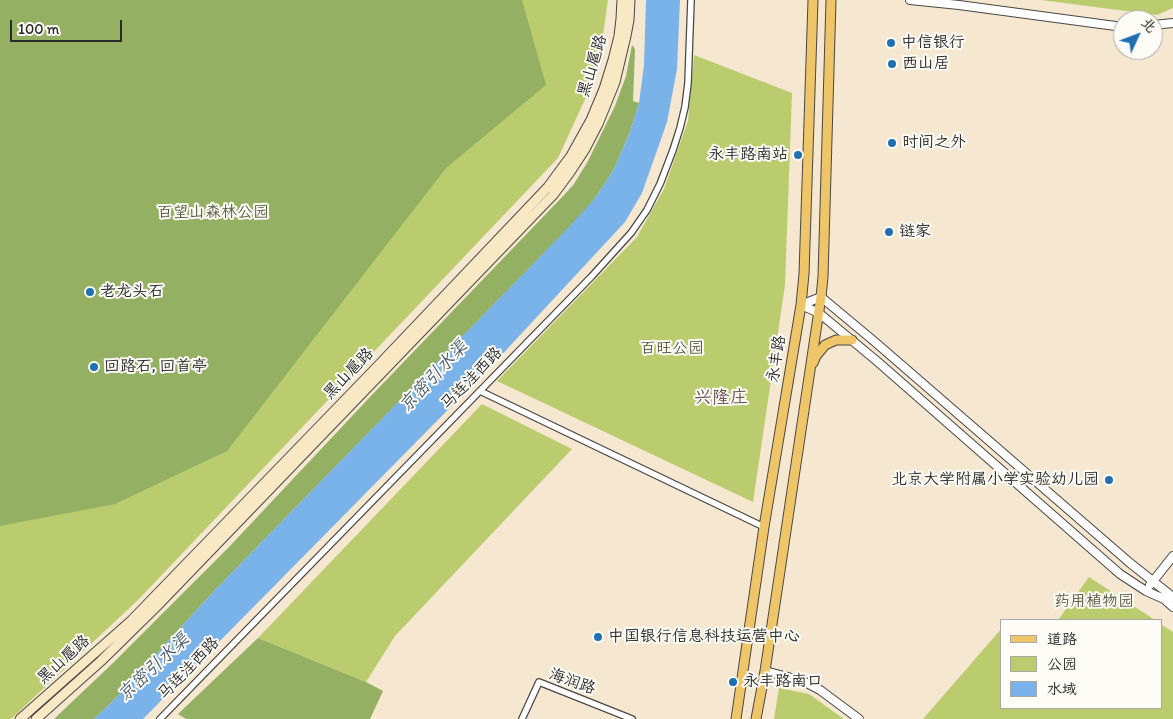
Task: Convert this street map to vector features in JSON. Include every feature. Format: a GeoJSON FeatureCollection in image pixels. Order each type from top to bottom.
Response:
{"type":"FeatureCollection","features":[{"type":"Feature","properties":{"kind":"main road","name":"黑山扈路"},"geometry":{"type":"LineString","coordinates":[[20,719],[132,620],[548,187],[571,156],[591,120],[604,89],[619,36],[622,0]]}},
{"type":"Feature","properties":{"kind":"main road","name":"黑山扈路"},"geometry":{"type":"LineString","coordinates":[[36,719],[101,661],[160,603],[553,195],[585,149],[598,124],[615,82],[626,36],[630,0]]}},
{"type":"Feature","properties":{"kind":"main road","name":"永丰路"},"geometry":{"type":"LineString","coordinates":[[736,719],[764,527],[801,305],[804,274],[813,0]]}},
{"type":"Feature","properties":{"kind":"main road","name":"永丰路"},"geometry":{"type":"LineString","coordinates":[[756,719],[821,297],[831,0]]}},
{"type":"Feature","properties":{"kind":"main road"},"geometry":{"type":"LineString","coordinates":[[809,370],[816,356],[825,345],[836,340],[852,340]]}},
{"type":"Feature","properties":{"kind":"street","name":"马连洼西路"},"geometry":{"type":"LineString","coordinates":[[160,719],[592,276],[631,233],[647,210],[660,184],[680,128],[688,83],[691,0]]}},
{"type":"Feature","properties":{"kind":"street"},"geometry":{"type":"LineString","coordinates":[[910,0],[1113,26]]}},
{"type":"Feature","properties":{"kind":"street"},"geometry":{"type":"LineString","coordinates":[[801,305],[821,297],[1153,582],[1173,597]]}},
{"type":"Feature","properties":{"kind":"street"},"geometry":{"type":"LineString","coordinates":[[801,305],[819,313],[852,340],[1120,574],[1146,591],[1164,599],[1173,607]]}},
{"type":"Feature","properties":{"kind":"street"},"geometry":{"type":"LineString","coordinates":[[480,391],[764,527]]}},
{"type":"Feature","properties":{"kind":"street"},"geometry":{"type":"LineString","coordinates":[[1146,591],[1173,556]]}},
{"type":"Feature","properties":{"kind":"street"},"geometry":{"type":"LineString","coordinates":[[764,671],[803,681],[820,690],[859,719]]}},
{"type":"Feature","properties":{"kind":"street","name":"海润路"},"geometry":{"type":"LineString","coordinates":[[522,719],[540,682],[632,719]]}},
{"type":"Feature","properties":{"kind":"green space","name":"百望山森林公园"},"geometry":{"type":"Polygon","coordinates":[[[0,0],[608,0],[598,71],[558,158],[138,600],[11,719],[0,719],[0,0]]]}},
{"type":"Feature","properties":{"kind":"green space","name":"百望山森林公园"},"geometry":{"type":"Polygon","coordinates":[[[0,0],[522,0],[546,85],[446,168],[227,451],[115,504],[0,526],[0,0]]]}},
{"type":"Feature","properties":{"kind":"green space"},"geometry":{"type":"Polygon","coordinates":[[[1041,0],[1173,0],[1173,8],[1163,12],[1163,10],[1118,10],[1041,0]]]}},
{"type":"Feature","properties":{"kind":"green space"},"geometry":{"type":"Polygon","coordinates":[[[632,45],[635,49],[633,101],[639,103],[630,132],[614,169],[585,211],[216,589],[114,700],[94,719],[55,719],[229,547],[574,184],[588,161],[615,106],[626,76],[632,45]]]}},
{"type":"Feature","properties":{"kind":"green space","name":"百旺公园"},"geometry":{"type":"Polygon","coordinates":[[[694,55],[792,93],[785,285],[753,502],[497,381],[637,237],[664,189],[688,121],[694,55]]]}},
{"type":"Feature","properties":{"kind":"green space"},"geometry":{"type":"Polygon","coordinates":[[[482,404],[572,449],[395,636],[366,682],[258,638],[482,404]]]}},
{"type":"Feature","properties":{"kind":"green space","name":"药用植物园"},"geometry":{"type":"Polygon","coordinates":[[[1089,577],[1153,619],[1059,619],[1089,577]]]}},
{"type":"Feature","properties":{"kind":"green space","name":"药用植物园"},"geometry":{"type":"Polygon","coordinates":[[[1163,626],[1173,632],[1173,719],[923,719],[1000,630],[1000,709],[1163,709],[1163,626]]]}},
{"type":"Feature","properties":{"kind":"green space"},"geometry":{"type":"Polygon","coordinates":[[[258,638],[366,682],[383,691],[370,719],[186,719],[178,714],[258,638]]]}},
{"type":"Feature","properties":{"kind":"green space"},"geometry":{"type":"Polygon","coordinates":[[[779,688],[809,694],[844,719],[774,719],[779,688]]]}},
{"type":"Feature","properties":{"kind":"water","name":"京密引水渠"},"geometry":{"type":"Polygon","coordinates":[[[646,0],[680,0],[677,69],[667,122],[642,193],[625,222],[496,361],[143,719],[94,719],[114,700],[216,589],[596,197],[614,169],[630,132],[639,103],[644,65],[646,0]]]}},
{"type":"Feature","properties":{"kind":"place","name":"中信银行"},"geometry":{"type":"Point","coordinates":[891,43]}},
{"type":"Feature","properties":{"kind":"place","name":"西山居"},"geometry":{"type":"Point","coordinates":[892,64]}},
{"type":"Feature","properties":{"kind":"place","name":"时间之外"},"geometry":{"type":"Point","coordinates":[892,143]}},
{"type":"Feature","properties":{"kind":"place","name":"永丰路南站"},"geometry":{"type":"Point","coordinates":[798,155]}},
{"type":"Feature","properties":{"kind":"place","name":"链家"},"geometry":{"type":"Point","coordinates":[889,232]}},
{"type":"Feature","properties":{"kind":"place","name":"老龙头石"},"geometry":{"type":"Point","coordinates":[90,292]}},
{"type":"Feature","properties":{"kind":"place","name":"回路石, 回首亭"},"geometry":{"type":"Point","coordinates":[94,367]}},
{"type":"Feature","properties":{"kind":"place","name":"北京大学附属小学实验幼儿园"},"geometry":{"type":"Point","coordinates":[1109,480]}},
{"type":"Feature","properties":{"kind":"place","name":"中国银行信息科技运营中心"},"geometry":{"type":"Point","coordinates":[598,637]}},
{"type":"Feature","properties":{"kind":"place","name":"永丰路南口"},"geometry":{"type":"Point","coordinates":[733,682]}},
{"type":"Feature","properties":{"kind":"district","name":"兴隆庄"},"geometry":{"type":"Point","coordinates":[721,398]}}]}
